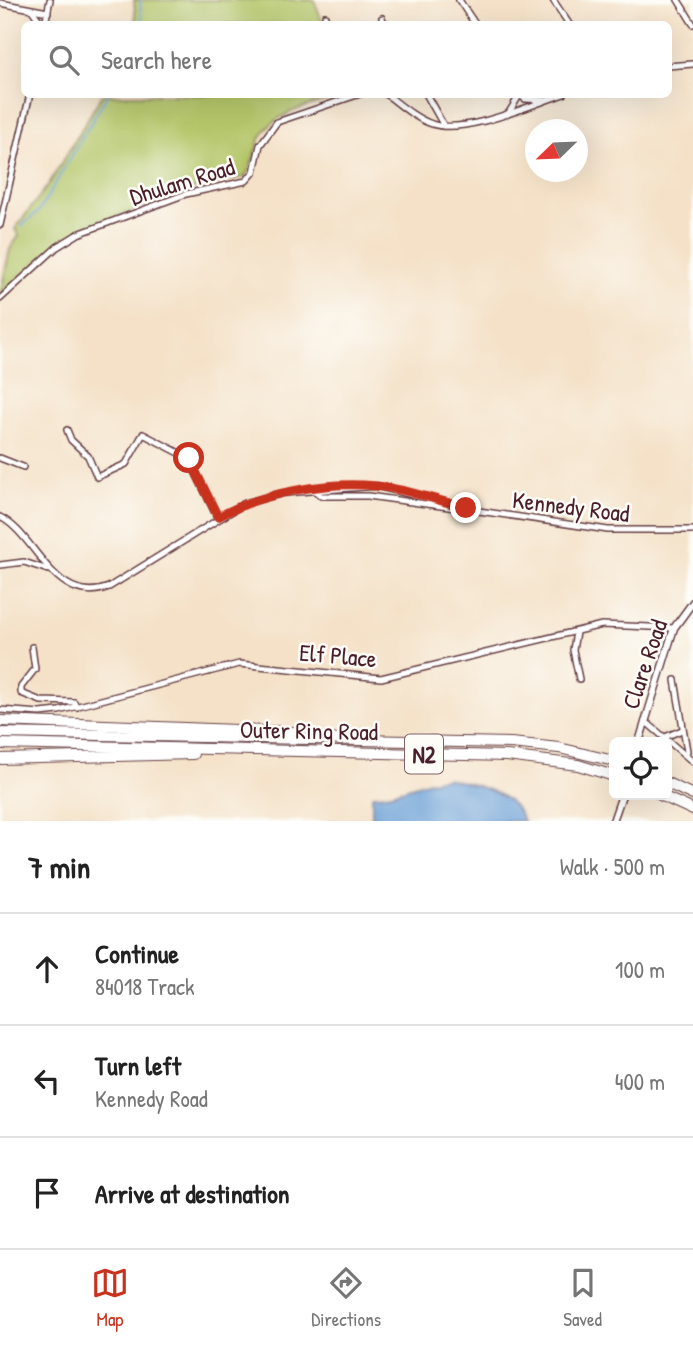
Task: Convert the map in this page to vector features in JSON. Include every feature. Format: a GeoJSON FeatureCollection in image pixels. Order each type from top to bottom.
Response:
{"type":"FeatureCollection","features":[{"type":"Feature","properties":{"kind":"highway"},"geometry":{"type":"LineString","coordinates":[[0,720],[349,734],[371,739]]}},
{"type":"Feature","properties":{"kind":"highway","name":"Outer Ring Road"},"geometry":{"type":"LineString","coordinates":[[0,733],[371,739],[537,745],[609,760]]}},
{"type":"Feature","properties":{"kind":"highway","name":"Outer Ring Road"},"geometry":{"type":"LineString","coordinates":[[0,744],[523,757],[578,765],[609,774]]}},
{"type":"Feature","properties":{"kind":"highway"},"geometry":{"type":"LineString","coordinates":[[0,759],[211,754],[231,750]]}},
{"type":"Feature","properties":{"kind":"highway"},"geometry":{"type":"LineString","coordinates":[[672,785],[693,795]]}},
{"type":"Feature","properties":{"kind":"highway"},"geometry":{"type":"LineString","coordinates":[[671,800],[693,810]]}},
{"type":"Feature","properties":{"kind":"street"},"geometry":{"type":"LineString","coordinates":[[45,21],[50,0]]}},
{"type":"Feature","properties":{"kind":"street"},"geometry":{"type":"LineString","coordinates":[[460,0],[473,21]]}},
{"type":"Feature","properties":{"kind":"street"},"geometry":{"type":"LineString","coordinates":[[553,0],[567,21]]}},
{"type":"Feature","properties":{"kind":"street"},"geometry":{"type":"LineString","coordinates":[[678,0],[693,24]]}},
{"type":"Feature","properties":{"kind":"street"},"geometry":{"type":"LineString","coordinates":[[0,3],[48,12]]}},
{"type":"Feature","properties":{"kind":"street"},"geometry":{"type":"LineString","coordinates":[[30,8],[41,21]]}},
{"type":"Feature","properties":{"kind":"street"},"geometry":{"type":"LineString","coordinates":[[325,16],[326,21]]}},
{"type":"Feature","properties":{"kind":"street"},"geometry":{"type":"LineString","coordinates":[[672,66],[693,64]]}},
{"type":"Feature","properties":{"kind":"street"},"geometry":{"type":"LineString","coordinates":[[0,225],[29,98]]}},
{"type":"Feature","properties":{"kind":"street","name":"Dhulam Road"},"geometry":{"type":"LineString","coordinates":[[0,299],[57,247],[78,234],[186,194],[246,181],[254,172],[265,135],[277,122],[348,98]]}},
{"type":"Feature","properties":{"kind":"street"},"geometry":{"type":"LineString","coordinates":[[392,98],[430,124],[444,125],[485,122],[553,98]]}},
{"type":"Feature","properties":{"kind":"street"},"geometry":{"type":"LineString","coordinates":[[428,98],[444,125]]}},
{"type":"Feature","properties":{"kind":"street"},"geometry":{"type":"LineString","coordinates":[[508,114],[516,98]]}},
{"type":"Feature","properties":{"kind":"street"},"geometry":{"type":"LineString","coordinates":[[535,98],[547,100]]}},
{"type":"Feature","properties":{"kind":"street"},"geometry":{"type":"LineString","coordinates":[[67,430],[73,442],[88,456],[97,477],[126,464],[143,434],[179,452],[195,467],[218,517]]}},
{"type":"Feature","properties":{"kind":"street"},"geometry":{"type":"LineString","coordinates":[[0,458],[23,467]]}},
{"type":"Feature","properties":{"kind":"street","name":"Kennedy Road"},"geometry":{"type":"LineString","coordinates":[[0,517],[12,523],[50,571],[81,589],[103,589],[218,517],[260,497],[313,489],[377,486],[466,508],[608,530],[693,530]]}},
{"type":"Feature","properties":{"kind":"street"},"geometry":{"type":"LineString","coordinates":[[313,489],[321,496],[368,496],[440,508],[466,508]]}},
{"type":"Feature","properties":{"kind":"street"},"geometry":{"type":"LineString","coordinates":[[0,565],[24,562],[50,571]]}},
{"type":"Feature","properties":{"kind":"street","name":"Clare Road"},"geometry":{"type":"LineString","coordinates":[[641,737],[674,628],[693,602]]}},
{"type":"Feature","properties":{"kind":"street","name":"Elf Place"},"geometry":{"type":"LineString","coordinates":[[0,710],[40,713],[77,707],[239,664],[381,678],[619,624],[674,628]]}},
{"type":"Feature","properties":{"kind":"street"},"geometry":{"type":"LineString","coordinates":[[576,632],[573,648],[579,679]]}},
{"type":"Feature","properties":{"kind":"street"},"geometry":{"type":"LineString","coordinates":[[32,647],[35,669],[21,687],[21,693],[41,701],[74,702],[77,707]]}},
{"type":"Feature","properties":{"kind":"street","name":"Clare Road"},"geometry":{"type":"LineString","coordinates":[[675,680],[687,751]]}},
{"type":"Feature","properties":{"kind":"street"},"geometry":{"type":"LineString","coordinates":[[645,720],[665,737]]}},
{"type":"Feature","properties":{"kind":"street","name":"Clare Road"},"geometry":{"type":"LineString","coordinates":[[665,737],[682,730]]}},
{"type":"Feature","properties":{"kind":"street"},"geometry":{"type":"LineString","coordinates":[[672,743],[693,762]]}},
{"type":"Feature","properties":{"kind":"street"},"geometry":{"type":"LineString","coordinates":[[620,800],[615,817],[622,821]]}},
{"type":"Feature","properties":{"kind":"green space"},"geometry":{"type":"Polygon","coordinates":[[[134,0],[314,0],[322,21],[136,21],[134,0]]]}},
{"type":"Feature","properties":{"kind":"green space"},"geometry":{"type":"Polygon","coordinates":[[[100,98],[337,98],[299,109],[277,120],[261,137],[245,177],[206,184],[79,231],[63,240],[0,295],[10,249],[19,236],[15,229],[49,184],[100,98]]]}},
{"type":"Feature","properties":{"kind":"water"},"geometry":{"type":"Polygon","coordinates":[[[446,778],[502,796],[518,811],[523,821],[372,821],[372,795],[446,778]]]}},
{"type":"Feature","properties":{"kind":"waterway"},"geometry":{"type":"LineString","coordinates":[[140,0],[142,21]]}},
{"type":"Feature","properties":{"kind":"waterway"},"geometry":{"type":"LineString","coordinates":[[22,226],[39,211],[106,98]]}},
{"type":"Feature","properties":{"kind":"route"},"geometry":{"type":"LineString","coordinates":[[189,458],[218,517],[260,497],[365,485],[400,490],[466,508]]}}]}
